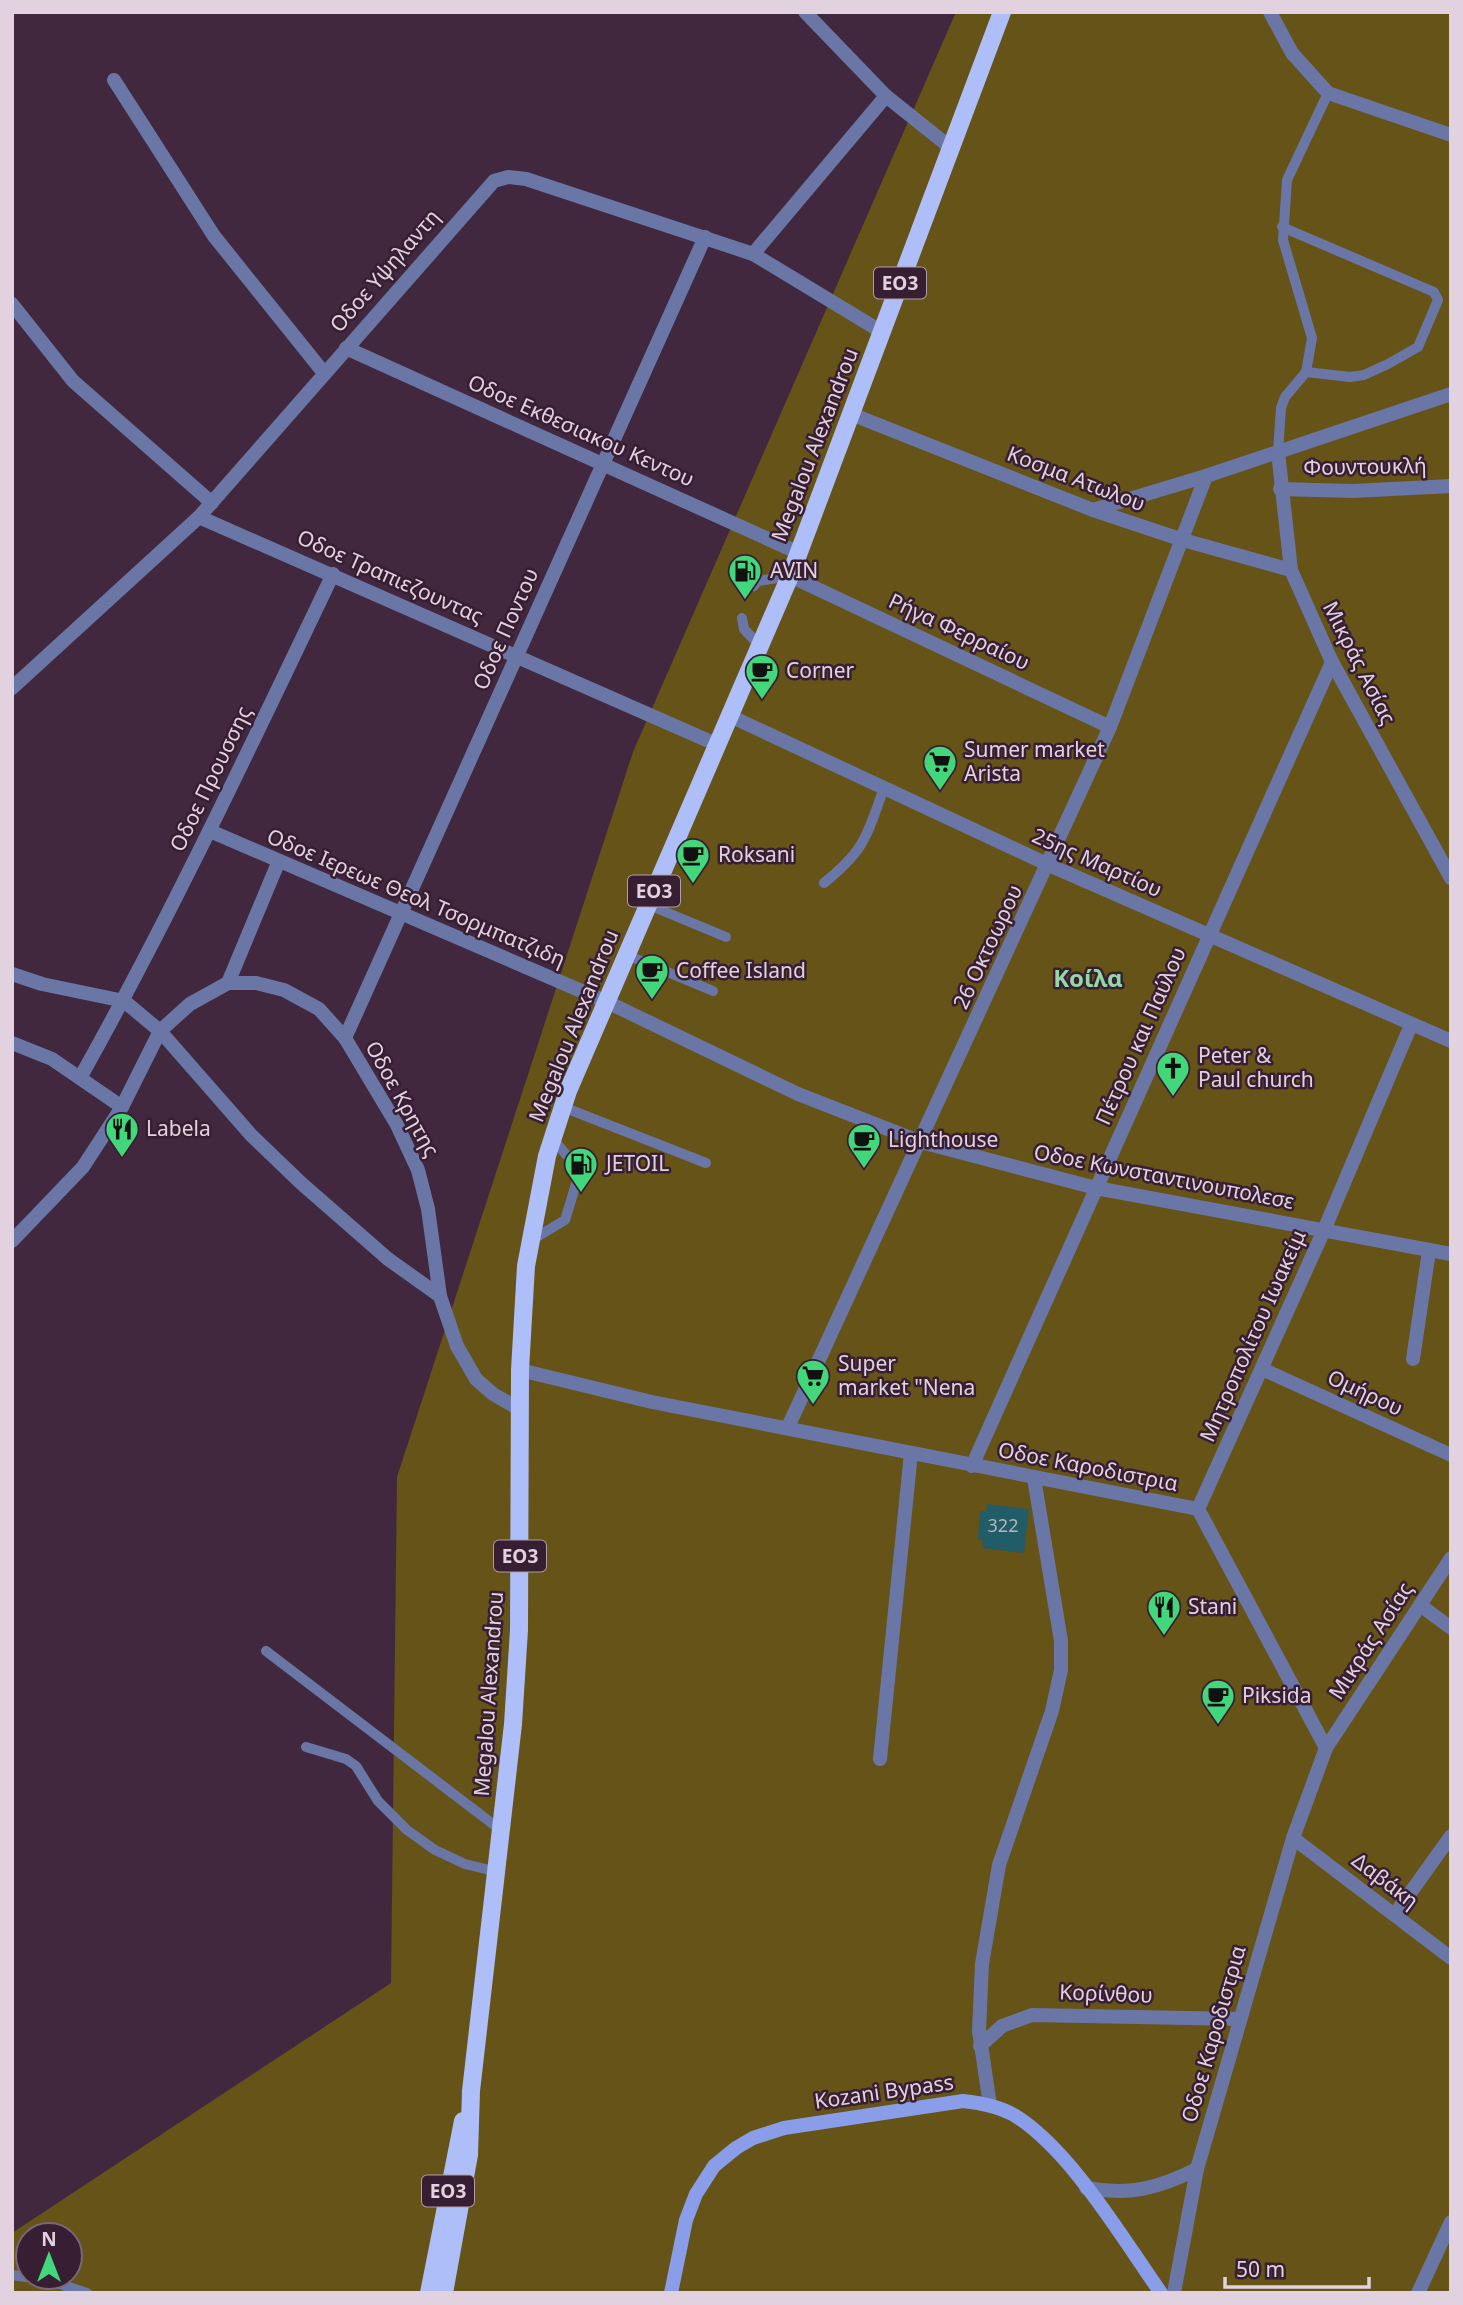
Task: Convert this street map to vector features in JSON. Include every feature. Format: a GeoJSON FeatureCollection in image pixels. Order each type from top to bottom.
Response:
{"type":"FeatureCollection","features":[{"type":"Feature","properties":{"kind":"main road","name":"Megalou Alexandrou"},"geometry":{"type":"LineString","coordinates":[[498,1872],[519,1630],[520,1370],[530,1241],[553,1139],[563,1107],[607,1002],[790,576],[1002,12]]}},
{"type":"Feature","properties":{"kind":"main road","name":"ΕΟ3"},"geometry":{"type":"LineString","coordinates":[[444,2293],[469,2155],[471,2091],[498,1872]]}},
{"type":"Feature","properties":{"kind":"main road","name":"ΕΟ3"},"geometry":{"type":"LineString","coordinates":[[429,2293],[454,2154],[471,2091]]}},
{"type":"Feature","properties":{"kind":"main road","name":"Kozani Bypass"},"geometry":{"type":"LineString","coordinates":[[671,2293],[686,2221],[696,2194],[714,2166],[736,2148],[753,2138],[784,2128],[947,2101],[990,2105],[1012,2114],[1042,2136],[1086,2189],[1161,2293]]}},
{"type":"Feature","properties":{"kind":"street"},"geometry":{"type":"LineString","coordinates":[[805,12],[886,96],[951,148]]}},
{"type":"Feature","properties":{"kind":"street"},"geometry":{"type":"LineString","coordinates":[[1270,12],[1292,53],[1328,93],[1451,135]]}},
{"type":"Feature","properties":{"kind":"street"},"geometry":{"type":"LineString","coordinates":[[114,80],[214,236],[324,373]]}},
{"type":"Feature","properties":{"kind":"street"},"geometry":{"type":"LineString","coordinates":[[753,254],[886,96]]}},
{"type":"Feature","properties":{"kind":"street","name":"Oδοε Υψηλαντη"},"geometry":{"type":"LineString","coordinates":[[12,688],[199,517],[494,181],[508,177],[526,179],[753,254],[882,332]]}},
{"type":"Feature","properties":{"kind":"street","name":"Oδοε Ποντου"},"geometry":{"type":"LineString","coordinates":[[345,1038],[705,237]]}},
{"type":"Feature","properties":{"kind":"street"},"geometry":{"type":"LineString","coordinates":[[12,304],[73,381],[212,503]]}},
{"type":"Feature","properties":{"kind":"street","name":"Oδοε Εκθεσιακου Κεντου"},"geometry":{"type":"LineString","coordinates":[[346,348],[799,553]]}},
{"type":"Feature","properties":{"kind":"street"},"geometry":{"type":"LineString","coordinates":[[1093,510],[1206,476],[1451,394]]}},
{"type":"Feature","properties":{"kind":"street","name":"Κοσμα Ατωλου"},"geometry":{"type":"LineString","coordinates":[[851,414],[1093,510],[1183,540],[1291,570]]}},
{"type":"Feature","properties":{"kind":"street","name":"Μικράς Ασίας"},"geometry":{"type":"LineString","coordinates":[[1278,452],[1291,570],[1332,662],[1451,878]]}},
{"type":"Feature","properties":{"kind":"street","name":"26 Οκτοωρου"},"geometry":{"type":"LineString","coordinates":[[788,1427],[1049,865],[1110,727],[1206,476]]}},
{"type":"Feature","properties":{"kind":"street","name":"Φουντουκλή"},"geometry":{"type":"LineString","coordinates":[[1280,489],[1353,491],[1451,486]]}},
{"type":"Feature","properties":{"kind":"street","name":"Oδοε Τραπιεζουντας"},"geometry":{"type":"LineString","coordinates":[[199,517],[718,745]]}},
{"type":"Feature","properties":{"kind":"street","name":"Oδοε Προυσσης"},"geometry":{"type":"LineString","coordinates":[[80,1078],[124,1001],[210,831],[332,574]]}},
{"type":"Feature","properties":{"kind":"street","name":"Ρήγα Φερραίου"},"geometry":{"type":"LineString","coordinates":[[790,576],[1110,727]]}},
{"type":"Feature","properties":{"kind":"street","name":"Πέτρου και Παύλου"},"geometry":{"type":"LineString","coordinates":[[972,1466],[1332,662]]}},
{"type":"Feature","properties":{"kind":"street","name":"25ης Μαρτίου"},"geometry":{"type":"LineString","coordinates":[[730,716],[1049,865],[1451,1041]]}},
{"type":"Feature","properties":{"kind":"street","name":"Oδοε Ιερεωε Θεολ Τσορμπατζιδη"},"geometry":{"type":"LineString","coordinates":[[210,831],[400,916],[607,1002]]}},
{"type":"Feature","properties":{"kind":"street"},"geometry":{"type":"LineString","coordinates":[[12,1241],[83,1167],[122,1107],[160,1031],[191,1004],[228,983],[278,863]]}},
{"type":"Feature","properties":{"kind":"street"},"geometry":{"type":"LineString","coordinates":[[12,974],[52,987],[124,1001],[160,1031],[251,1135],[301,1182],[388,1259],[440,1296]]}},
{"type":"Feature","properties":{"kind":"street","name":"Oδοε Κρητης"},"geometry":{"type":"LineString","coordinates":[[228,983],[256,983],[299,996],[319,1009],[345,1038],[397,1125],[418,1170],[428,1209],[440,1296],[457,1346],[476,1379],[493,1394],[520,1410]]}},
{"type":"Feature","properties":{"kind":"street","name":"Oδοε Κωνσταντινουπολεσε"},"geometry":{"type":"LineString","coordinates":[[607,1002],[798,1094],[921,1142],[1096,1188],[1451,1254]]}},
{"type":"Feature","properties":{"kind":"street","name":"Μητροπολίτου Ιωακείμ"},"geometry":{"type":"LineString","coordinates":[[1198,1509],[1324,1230],[1411,1025]]}},
{"type":"Feature","properties":{"kind":"street"},"geometry":{"type":"LineString","coordinates":[[12,1043],[52,1059],[122,1107]]}},
{"type":"Feature","properties":{"kind":"street"},"geometry":{"type":"LineString","coordinates":[[1413,1359],[1429,1251]]}},
{"type":"Feature","properties":{"kind":"street","name":"Ομήρου"},"geometry":{"type":"LineString","coordinates":[[1262,1368],[1451,1455]]}},
{"type":"Feature","properties":{"kind":"street","name":"Oδοε Καροδιστρια"},"geometry":{"type":"LineString","coordinates":[[520,1370],[652,1402],[1198,1509],[1326,1748],[1293,1838],[1197,2169],[1174,2293]]}},
{"type":"Feature","properties":{"kind":"street"},"geometry":{"type":"LineString","coordinates":[[880,1759],[911,1453]]}},
{"type":"Feature","properties":{"kind":"street"},"geometry":{"type":"LineString","coordinates":[[990,2105],[980,2046],[982,1965],[999,1865],[1052,1711],[1062,1670],[1060,1641],[1034,1478]]}},
{"type":"Feature","properties":{"kind":"street","name":"Μικράς Ασίας"},"geometry":{"type":"LineString","coordinates":[[1326,1748],[1451,1558]]}},
{"type":"Feature","properties":{"kind":"street"},"geometry":{"type":"LineString","coordinates":[[1420,1605],[1451,1628]]}},
{"type":"Feature","properties":{"kind":"street"},"geometry":{"type":"LineString","coordinates":[[1395,1914],[1451,1836]]}},
{"type":"Feature","properties":{"kind":"street","name":"Δαβάκη"},"geometry":{"type":"LineString","coordinates":[[1293,1838],[1451,1958]]}},
{"type":"Feature","properties":{"kind":"street","name":"Κορίνθου"},"geometry":{"type":"LineString","coordinates":[[980,2046],[1002,2026],[1032,2015],[1240,2019]]}},
{"type":"Feature","properties":{"kind":"street"},"geometry":{"type":"LineString","coordinates":[[1086,2189],[1112,2193],[1146,2190],[1165,2185],[1197,2169]]}},
{"type":"Feature","properties":{"kind":"street"},"geometry":{"type":"LineString","coordinates":[[1418,2293],[1451,2222]]}},
{"type":"Feature","properties":{"kind":"lane"},"geometry":{"type":"LineString","coordinates":[[1278,452],[1281,408],[1285,397],[1306,372],[1311,355],[1310,324],[1287,259],[1282,227],[1287,180],[1328,93]]}},
{"type":"Feature","properties":{"kind":"lane"},"geometry":{"type":"LineString","coordinates":[[1282,227],[1434,292],[1438,300],[1418,347],[1408,353],[1364,375],[1306,372]]}},
{"type":"Feature","properties":{"kind":"lane"},"geometry":{"type":"LineString","coordinates":[[754,586],[758,581],[790,576]]}},
{"type":"Feature","properties":{"kind":"lane"},"geometry":{"type":"LineString","coordinates":[[742,618],[744,629],[759,645]]}},
{"type":"Feature","properties":{"kind":"lane"},"geometry":{"type":"LineString","coordinates":[[824,883],[849,863],[863,846],[884,788]]}},
{"type":"Feature","properties":{"kind":"lane"},"geometry":{"type":"LineString","coordinates":[[649,905],[726,937]]}},
{"type":"Feature","properties":{"kind":"lane"},"geometry":{"type":"LineString","coordinates":[[627,955],[713,992]]}},
{"type":"Feature","properties":{"kind":"lane"},"geometry":{"type":"LineString","coordinates":[[563,1107],[706,1163]]}},
{"type":"Feature","properties":{"kind":"lane"},"geometry":{"type":"LineString","coordinates":[[530,1241],[565,1220],[580,1171],[553,1139]]}},
{"type":"Feature","properties":{"kind":"lane"},"geometry":{"type":"LineString","coordinates":[[266,1651],[502,1831]]}},
{"type":"Feature","properties":{"kind":"lane"},"geometry":{"type":"LineString","coordinates":[[306,1747],[346,1759],[356,1766],[378,1801],[407,1830],[435,1850],[465,1864],[498,1872]]}},
{"type":"Feature","properties":{"kind":"lane"},"geometry":{"type":"LineString","coordinates":[[12,2275],[59,2283],[87,2293]]}},
{"type":"Feature","properties":{"kind":"shaded area"},"geometry":{"type":"Polygon","coordinates":[[[956,12],[1451,12],[1451,2293],[12,2293],[12,2233],[14,2232],[14,2291],[84,2291],[84,2221],[30,2221],[391,1983],[397,1477],[633,752],[956,12]]]}},
{"type":"Feature","properties":{"kind":"building"},"geometry":{"type":"Polygon","coordinates":[[[987,1504],[1029,1509],[1024,1553],[982,1548],[983,1540],[978,1539],[980,1511],[986,1512],[987,1504]]]}},
{"type":"Feature","properties":{"kind":"place","name":"AVIN"},"geometry":{"type":"Point","coordinates":[745,601]}},
{"type":"Feature","properties":{"kind":"place","name":"Corner"},"geometry":{"type":"Point","coordinates":[762,701]}},
{"type":"Feature","properties":{"kind":"place","name":"Sumer market Arista"},"geometry":{"type":"Point","coordinates":[940,792]}},
{"type":"Feature","properties":{"kind":"place","name":"Roksani"},"geometry":{"type":"Point","coordinates":[693,885]}},
{"type":"Feature","properties":{"kind":"place","name":"Coffee Island"},"geometry":{"type":"Point","coordinates":[652,1001]}},
{"type":"Feature","properties":{"kind":"place","name":"Peter & Paul church"},"geometry":{"type":"Point","coordinates":[1173,1098]}},
{"type":"Feature","properties":{"kind":"place","name":"Labela"},"geometry":{"type":"Point","coordinates":[122,1159]}},
{"type":"Feature","properties":{"kind":"place","name":"Lighthouse"},"geometry":{"type":"Point","coordinates":[864,1170]}},
{"type":"Feature","properties":{"kind":"place","name":"JETOIL"},"geometry":{"type":"Point","coordinates":[581,1194]}},
{"type":"Feature","properties":{"kind":"place","name":"Super market \"Nena"},"geometry":{"type":"Point","coordinates":[813,1406]}},
{"type":"Feature","properties":{"kind":"place","name":"Stani"},"geometry":{"type":"Point","coordinates":[1164,1637]}},
{"type":"Feature","properties":{"kind":"place","name":"Piksida"},"geometry":{"type":"Point","coordinates":[1218,1726]}},
{"type":"Feature","properties":{"kind":"district","name":"Κοίλα"},"geometry":{"type":"Point","coordinates":[1088,979]}}]}
